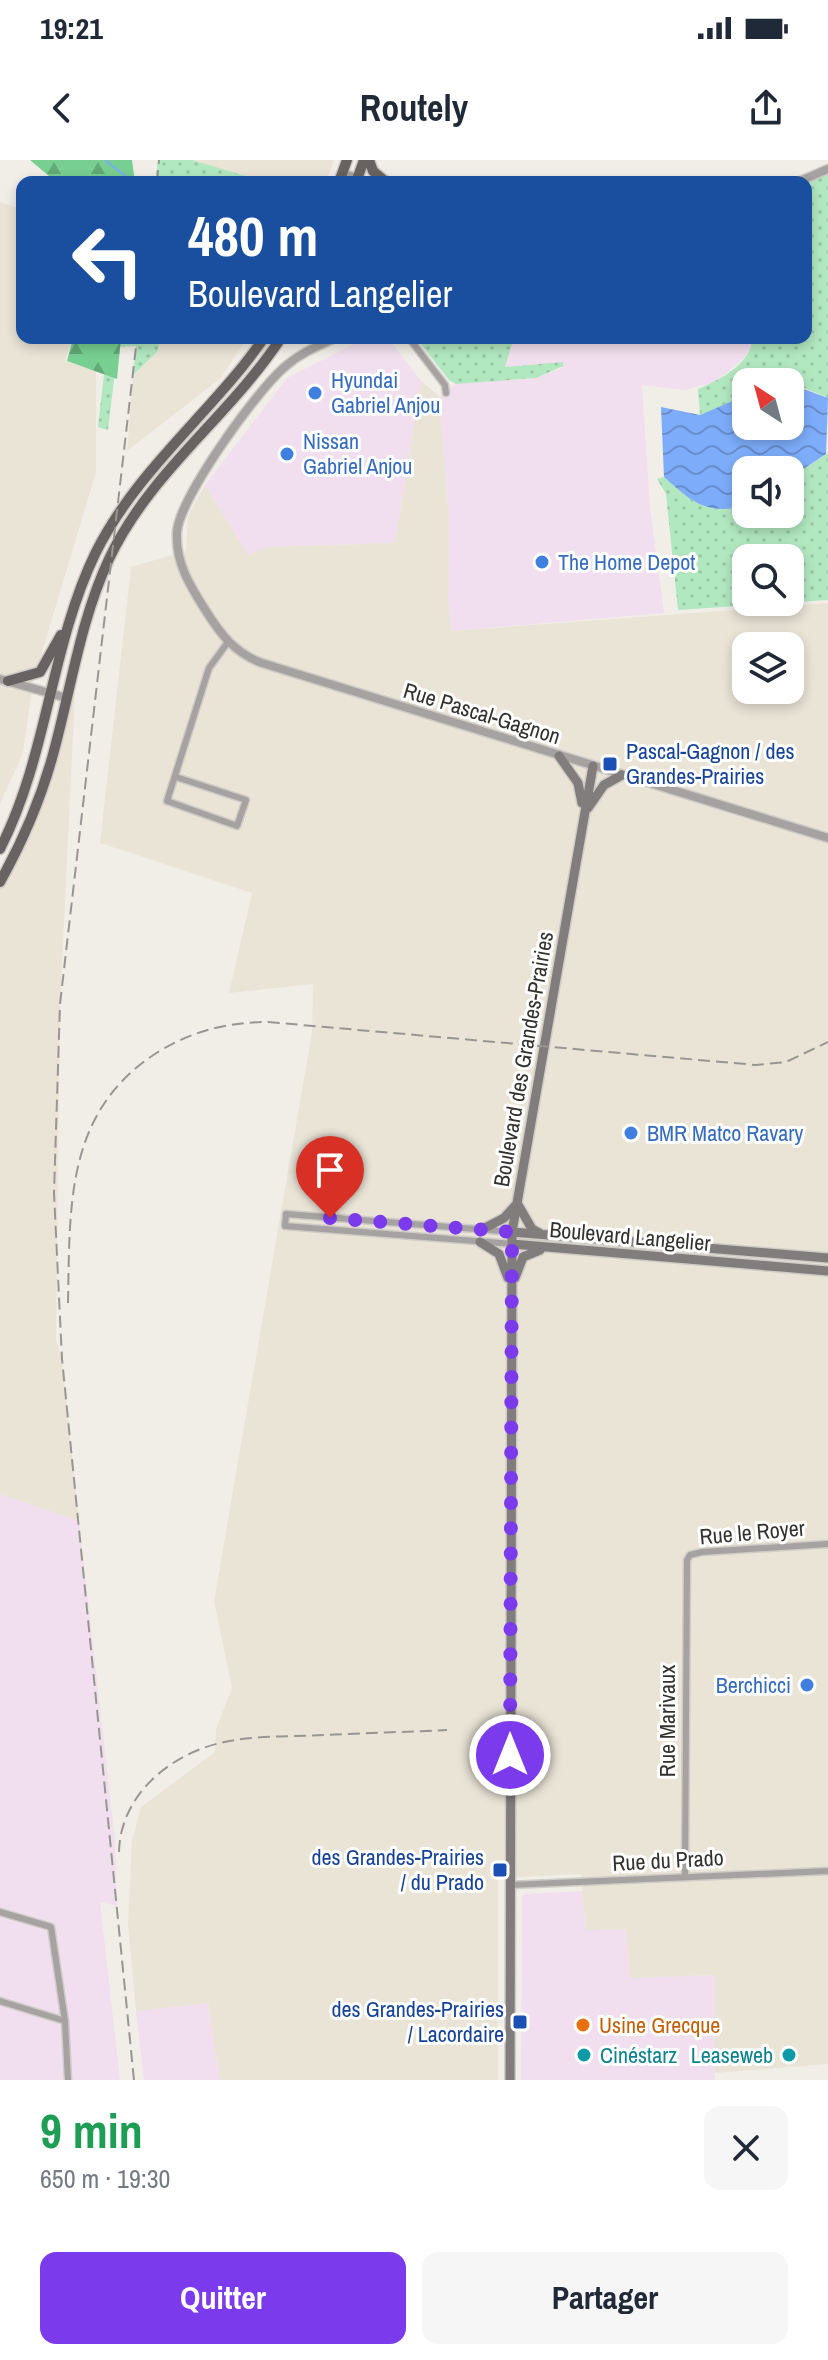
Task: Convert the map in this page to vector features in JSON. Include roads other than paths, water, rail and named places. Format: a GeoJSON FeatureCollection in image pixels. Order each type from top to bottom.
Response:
{"type":"FeatureCollection","features":[{"type":"Feature","properties":{"kind":"main road"},"geometry":{"type":"LineString","coordinates":[[367,160],[379,176]]}},
{"type":"Feature","properties":{"kind":"main road"},"geometry":{"type":"LineString","coordinates":[[0,849],[37,756],[67,627],[84,579],[120,508],[153,463],[259,344]]}},
{"type":"Feature","properties":{"kind":"main road"},"geometry":{"type":"LineString","coordinates":[[0,882],[38,801],[91,603],[121,534],[153,487],[241,390],[276,344]]}},
{"type":"Feature","properties":{"kind":"main road"},"geometry":{"type":"LineString","coordinates":[[4,680],[40,672],[67,627]]}},
{"type":"Feature","properties":{"kind":"main road"},"geometry":{"type":"LineString","coordinates":[[559,756],[578,783],[584,814]]}},
{"type":"Feature","properties":{"kind":"main road","name":"Boulevard des Grandes-Prairies"},"geometry":{"type":"LineString","coordinates":[[510,2080],[512,1232],[593,766]]}},
{"type":"Feature","properties":{"kind":"main road"},"geometry":{"type":"LineString","coordinates":[[584,814],[604,785],[622,775]]}},
{"type":"Feature","properties":{"kind":"main road"},"geometry":{"type":"LineString","coordinates":[[481,1230],[504,1218],[517,1203],[532,1229],[543,1235]]}},
{"type":"Feature","properties":{"kind":"main road","name":"Boulevard Langelier"},"geometry":{"type":"LineString","coordinates":[[512,1232],[828,1258]]}},
{"type":"Feature","properties":{"kind":"main road"},"geometry":{"type":"LineString","coordinates":[[480,1242],[499,1254],[511,1293]]}},
{"type":"Feature","properties":{"kind":"main road","name":"Boulevard Langelier"},"geometry":{"type":"LineString","coordinates":[[512,1244],[828,1271]]}},
{"type":"Feature","properties":{"kind":"main road"},"geometry":{"type":"LineString","coordinates":[[511,1293],[523,1257],[538,1250],[557,1248]]}},
{"type":"Feature","properties":{"kind":"street","name":"Rue Pascal-Gagnon"},"geometry":{"type":"LineString","coordinates":[[323,344],[278,372],[200,478],[180,517],[178,553],[193,590],[228,642],[240,653],[262,663],[828,838]]}},
{"type":"Feature","properties":{"kind":"street"},"geometry":{"type":"LineString","coordinates":[[414,344],[445,385],[446,393]]}},
{"type":"Feature","properties":{"kind":"street"},"geometry":{"type":"LineString","coordinates":[[176,777],[246,800],[237,826],[167,801],[209,668],[228,642]]}},
{"type":"Feature","properties":{"kind":"street"},"geometry":{"type":"LineString","coordinates":[[4,680],[67,698]]}},
{"type":"Feature","properties":{"kind":"street","name":"Boulevard Langelier"},"geometry":{"type":"LineString","coordinates":[[512,1232],[286,1214],[285,1226],[512,1244]]}},
{"type":"Feature","properties":{"kind":"street","name":"Rue le Royer"},"geometry":{"type":"LineString","coordinates":[[686,1566],[690,1555],[702,1552],[828,1544]]}},
{"type":"Feature","properties":{"kind":"street","name":"Rue Marivaux"},"geometry":{"type":"LineString","coordinates":[[685,1877],[686,1566]]}},
{"type":"Feature","properties":{"kind":"street","name":"Rue du Prado"},"geometry":{"type":"LineString","coordinates":[[510,1885],[828,1871]]}},
{"type":"Feature","properties":{"kind":"street"},"geometry":{"type":"LineString","coordinates":[[0,1912],[51,1927],[65,2021],[68,2080]]}},
{"type":"Feature","properties":{"kind":"street"},"geometry":{"type":"LineString","coordinates":[[0,2001],[65,2021]]}},
{"type":"Feature","properties":{"kind":"water"},"geometry":{"type":"Polygon","coordinates":[[[804,389],[828,398],[826,454],[804,469],[804,456],[732,456],[732,508],[710,508],[683,494],[664,477],[661,407],[700,415],[732,401],[732,440],[804,440],[804,389]]]}},
{"type":"Feature","properties":{"kind":"waterway"},"geometry":{"type":"LineString","coordinates":[[105,160],[125,176]]}},
{"type":"Feature","properties":{"kind":"railway"},"geometry":{"type":"LineString","coordinates":[[158,176],[159,160]]}},
{"type":"Feature","properties":{"kind":"railway"},"geometry":{"type":"LineString","coordinates":[[134,2080],[62,1359],[54,1193],[60,1004],[136,344]]}},
{"type":"Feature","properties":{"kind":"railway"},"geometry":{"type":"LineString","coordinates":[[68,1303],[73,1196],[89,1132],[105,1102],[128,1076],[158,1052],[197,1033],[225,1026],[268,1022],[756,1065],[786,1062],[828,1042]]}},
{"type":"Feature","properties":{"kind":"railway"},"geometry":{"type":"LineString","coordinates":[[119,1852],[128,1813],[138,1796],[166,1768],[201,1749],[258,1737],[447,1730]]}},
{"type":"Feature","properties":{"kind":"place","name":"Hyundai Gabriel Anjou"},"geometry":{"type":"Point","coordinates":[315,393]}},
{"type":"Feature","properties":{"kind":"place","name":"Nissan Gabriel Anjou"},"geometry":{"type":"Point","coordinates":[287,454]}},
{"type":"Feature","properties":{"kind":"place","name":"The Home Depot"},"geometry":{"type":"Point","coordinates":[542,562]}},
{"type":"Feature","properties":{"kind":"place","name":"Pascal-Gagnon / des Grandes-Prairies"},"geometry":{"type":"Point","coordinates":[610,764]}},
{"type":"Feature","properties":{"kind":"place","name":"BMR Matco Ravary"},"geometry":{"type":"Point","coordinates":[631,1133]}},
{"type":"Feature","properties":{"kind":"place","name":"Berchicci"},"geometry":{"type":"Point","coordinates":[807,1685]}},
{"type":"Feature","properties":{"kind":"place","name":"des Grandes-Prairies / du Prado"},"geometry":{"type":"Point","coordinates":[500,1870]}},
{"type":"Feature","properties":{"kind":"place","name":"des Grandes-Prairies / Lacordaire"},"geometry":{"type":"Point","coordinates":[520,2022]}},
{"type":"Feature","properties":{"kind":"place","name":"Usine Grecque"},"geometry":{"type":"Point","coordinates":[583,2025]}},
{"type":"Feature","properties":{"kind":"place","name":"Cinéstarz"},"geometry":{"type":"Point","coordinates":[584,2055]}},
{"type":"Feature","properties":{"kind":"place","name":"Leaseweb"},"geometry":{"type":"Point","coordinates":[789,2055]}}]}
